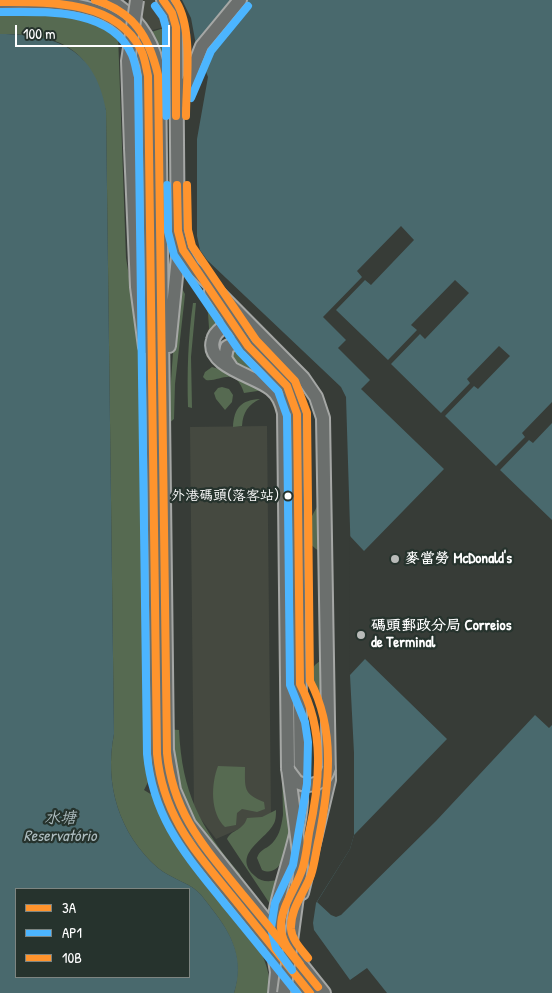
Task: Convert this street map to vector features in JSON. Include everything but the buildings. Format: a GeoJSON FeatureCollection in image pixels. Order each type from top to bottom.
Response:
{"type":"FeatureCollection","features":[{"type":"Feature","properties":{"kind":"main road"},"geometry":{"type":"LineString","coordinates":[[109,0],[129,14],[140,25],[152,46],[158,68],[157,754],[160,780],[168,806],[180,830],[310,993]]}},
{"type":"Feature","properties":{"kind":"main road"},"geometry":{"type":"LineString","coordinates":[[137,0],[128,61],[137,287],[158,407]]}},
{"type":"Feature","properties":{"kind":"main road"},"geometry":{"type":"LineString","coordinates":[[158,407],[178,256],[176,26],[172,12],[163,0]]}},
{"type":"Feature","properties":{"kind":"main road"},"geometry":{"type":"LineString","coordinates":[[176,119],[186,84],[202,46],[240,0]]}},
{"type":"Feature","properties":{"kind":"main road"},"geometry":{"type":"LineString","coordinates":[[0,2],[71,1],[92,4],[110,13],[126,26],[138,43],[144,56],[148,76],[167,750],[170,778],[178,802],[196,834],[324,993]]}},
{"type":"Feature","properties":{"kind":"main road"},"geometry":{"type":"LineString","coordinates":[[178,230],[183,250],[232,324],[248,346],[287,386],[297,414],[302,802],[298,829],[276,910],[273,930]]}},
{"type":"Feature","properties":{"kind":"main road"},"geometry":{"type":"LineString","coordinates":[[199,272],[246,318],[257,332],[308,384],[316,396],[324,425],[329,780],[294,929]]}},
{"type":"Feature","properties":{"kind":"main road"},"geometry":{"type":"LineString","coordinates":[[257,332],[240,324],[232,324],[219,330],[214,336],[212,347],[216,358],[271,389],[278,397],[283,408],[288,768],[301,867],[284,993]]}},
{"type":"Feature","properties":{"kind":"main road"},"geometry":{"type":"LineString","coordinates":[[231,367],[225,358],[227,347],[237,342],[248,346]]}},
{"type":"Feature","properties":{"kind":"main road"},"geometry":{"type":"LineString","coordinates":[[288,768],[294,780],[307,786],[320,782],[329,768]]}},
{"type":"Feature","properties":{"kind":"main road"},"geometry":{"type":"LineString","coordinates":[[272,946],[277,972],[275,993]]}},
{"type":"Feature","properties":{"kind":"shaded area"},"geometry":{"type":"Polygon","coordinates":[[[134,0],[157,0],[160,3],[164,16],[164,27],[146,32],[134,0]]]}},
{"type":"Feature","properties":{"kind":"shaded area"},"geometry":{"type":"Polygon","coordinates":[[[267,426],[271,815],[216,839],[194,810],[190,427],[267,426]]]}},
{"type":"Feature","properties":{"kind":"green space"},"geometry":{"type":"Polygon","coordinates":[[[0,7],[55,7],[97,17],[118,34],[126,258],[142,355],[146,418],[148,752],[151,776],[144,790],[157,798],[166,827],[180,848],[232,908],[248,930],[261,952],[268,973],[269,993],[234,993],[237,981],[237,959],[225,928],[199,893],[158,868],[145,855],[133,840],[124,824],[113,789],[111,771],[114,734],[106,110],[90,71],[75,52],[56,41],[45,38],[0,34],[0,7]]]}},
{"type":"Feature","properties":{"kind":"green space"},"geometry":{"type":"Polygon","coordinates":[[[164,28],[166,84],[148,33],[164,28]]]}},
{"type":"Feature","properties":{"kind":"green space"},"geometry":{"type":"Polygon","coordinates":[[[132,50],[139,58],[144,87],[146,272],[140,270],[132,50]]]}},
{"type":"Feature","properties":{"kind":"green space"},"geometry":{"type":"Polygon","coordinates":[[[178,281],[185,294],[175,384],[174,419],[168,424],[178,281]]]}},
{"type":"Feature","properties":{"kind":"green space"},"geometry":{"type":"Polygon","coordinates":[[[210,298],[224,321],[217,325],[211,333],[210,348],[206,357],[209,328],[208,313],[203,300],[210,298]]]}},
{"type":"Feature","properties":{"kind":"green space"},"geometry":{"type":"Polygon","coordinates":[[[193,303],[196,303],[191,357],[192,408],[188,407],[188,381],[193,303]]]}},
{"type":"Feature","properties":{"kind":"green space"},"geometry":{"type":"Polygon","coordinates":[[[241,347],[282,387],[292,407],[296,801],[294,821],[284,858],[278,867],[271,871],[262,870],[257,858],[260,852],[275,840],[283,815],[279,647],[292,648],[278,388],[269,379],[234,362],[231,358],[232,350],[241,347]]]}},
{"type":"Feature","properties":{"kind":"green space"},"geometry":{"type":"Polygon","coordinates":[[[212,367],[229,372],[264,390],[244,393],[240,384],[232,377],[206,380],[203,377],[205,372],[212,367]]]}},
{"type":"Feature","properties":{"kind":"green space"},"geometry":{"type":"Polygon","coordinates":[[[218,388],[229,389],[233,395],[232,402],[225,410],[216,399],[214,393],[218,388]]]}},
{"type":"Feature","properties":{"kind":"green space"},"geometry":{"type":"Polygon","coordinates":[[[260,399],[247,410],[242,426],[233,427],[235,415],[240,406],[248,401],[260,399]]]}},
{"type":"Feature","properties":{"kind":"green space"},"geometry":{"type":"Polygon","coordinates":[[[324,503],[324,554],[310,543],[306,532],[318,505],[324,503]]]}},
{"type":"Feature","properties":{"kind":"green space"},"geometry":{"type":"Polygon","coordinates":[[[323,659],[324,707],[313,687],[310,675],[316,664],[323,659]]]}},
{"type":"Feature","properties":{"kind":"green space"},"geometry":{"type":"Polygon","coordinates":[[[166,729],[179,730],[184,772],[196,808],[214,841],[240,874],[242,883],[197,833],[176,790],[166,729]]]}},
{"type":"Feature","properties":{"kind":"green space"},"geometry":{"type":"Polygon","coordinates":[[[218,766],[245,767],[245,785],[252,796],[264,802],[265,809],[257,812],[242,809],[237,813],[236,825],[225,827],[217,814],[213,798],[214,781],[218,766]]]}},
{"type":"Feature","properties":{"kind":"green space"},"geometry":{"type":"Polygon","coordinates":[[[276,810],[274,823],[269,831],[252,848],[247,861],[249,868],[257,878],[265,881],[277,880],[270,904],[227,839],[243,825],[247,818],[262,817],[276,810]]]}},
{"type":"Feature","properties":{"kind":"water"},"geometry":{"type":"Polygon","coordinates":[[[182,0],[552,0],[552,993],[387,993],[367,968],[350,980],[314,930],[313,923],[316,903],[350,849],[354,835],[354,753],[350,675],[351,560],[346,397],[341,387],[207,260],[200,250],[197,236],[197,139],[208,77],[196,45],[191,18],[182,0]]]}},
{"type":"Feature","properties":{"kind":"water","name":"水塘 Reservatório"},"geometry":{"type":"Polygon","coordinates":[[[0,34],[39,37],[70,49],[83,59],[93,72],[101,89],[106,110],[114,734],[111,771],[113,789],[124,824],[133,840],[158,868],[188,885],[203,897],[231,938],[235,948],[238,969],[234,993],[0,993],[0,34]]]}},
{"type":"Feature","properties":{"kind":"pier"},"geometry":{"type":"Polygon","coordinates":[[[401,226],[414,240],[371,285],[365,280],[336,310],[388,360],[417,330],[411,325],[455,280],[469,293],[425,339],[420,334],[391,364],[441,413],[470,383],[467,379],[499,346],[510,356],[478,389],[474,386],[445,416],[496,466],[525,437],[522,433],[552,402],[552,423],[533,443],[529,440],[500,470],[552,520],[552,725],[549,728],[535,715],[436,821],[341,915],[336,917],[331,915],[317,902],[350,849],[354,835],[447,739],[365,659],[350,675],[349,535],[364,551],[444,469],[361,389],[370,380],[338,348],[346,340],[323,317],[362,277],[357,271],[401,226]]]}},
{"type":"Feature","properties":{"kind":"transit line","name":"10B"},"geometry":{"type":"LineString","coordinates":[[95,0],[120,11],[138,28],[150,49],[158,75],[167,753],[170,775],[184,813],[204,846],[318,987]]}},
{"type":"Feature","properties":{"kind":"transit line","name":"3A"},"geometry":{"type":"LineString","coordinates":[[163,0],[172,13],[176,27],[176,116]]}},
{"type":"Feature","properties":{"kind":"transit line","name":"10B"},"geometry":{"type":"LineString","coordinates":[[175,0],[181,11],[187,40],[186,116]]}},
{"type":"Feature","properties":{"kind":"transit line","name":"3A"},"geometry":{"type":"LineString","coordinates":[[0,2],[60,4],[80,7],[98,13],[115,21],[130,34],[144,56],[148,76],[157,754],[161,777],[166,797],[174,816],[195,850],[310,993]]}},
{"type":"Feature","properties":{"kind":"transit line","name":"AP1"},"geometry":{"type":"LineString","coordinates":[[155,6],[163,17],[166,28],[166,116]]}},
{"type":"Feature","properties":{"kind":"transit line","name":"AP1"},"geometry":{"type":"LineString","coordinates":[[191,98],[211,51],[248,6]]}},
{"type":"Feature","properties":{"kind":"transit line","name":"AP1"},"geometry":{"type":"LineString","coordinates":[[0,12],[55,13],[74,15],[92,20],[109,28],[122,39],[134,60],[138,77],[147,754],[150,777],[164,817],[185,852],[297,993]]}},
{"type":"Feature","properties":{"kind":"transit line","name":"AP1"},"geometry":{"type":"LineString","coordinates":[[167,185],[168,232],[174,255],[240,352],[278,391],[287,416],[290,685],[305,722],[308,742],[307,784],[293,865],[275,903],[271,928],[276,948],[292,970]]}},
{"type":"Feature","properties":{"kind":"transit line","name":"3A"},"geometry":{"type":"LineString","coordinates":[[177,185],[178,231],[183,250],[248,346],[287,386],[297,414],[300,684],[314,720],[318,757],[316,795],[304,861],[302,870],[283,912],[281,927],[283,938],[300,964]]}},
{"type":"Feature","properties":{"kind":"transit line","name":"10B"},"geometry":{"type":"LineString","coordinates":[[187,185],[188,230],[192,246],[256,340],[295,381],[307,413],[310,681],[324,719],[328,758],[323,818],[314,866],[295,908],[291,922],[293,937],[308,958]]}},
{"type":"Feature","properties":{"kind":"place","name":"外港碼頭(落客站)"},"geometry":{"type":"Point","coordinates":[288,496]}},
{"type":"Feature","properties":{"kind":"place","name":"麥當勞 McDonald's"},"geometry":{"type":"Point","coordinates":[395,559]}},
{"type":"Feature","properties":{"kind":"place","name":"碼頭郵政分局 Correios de Terminal"},"geometry":{"type":"Point","coordinates":[361,635]}}]}
